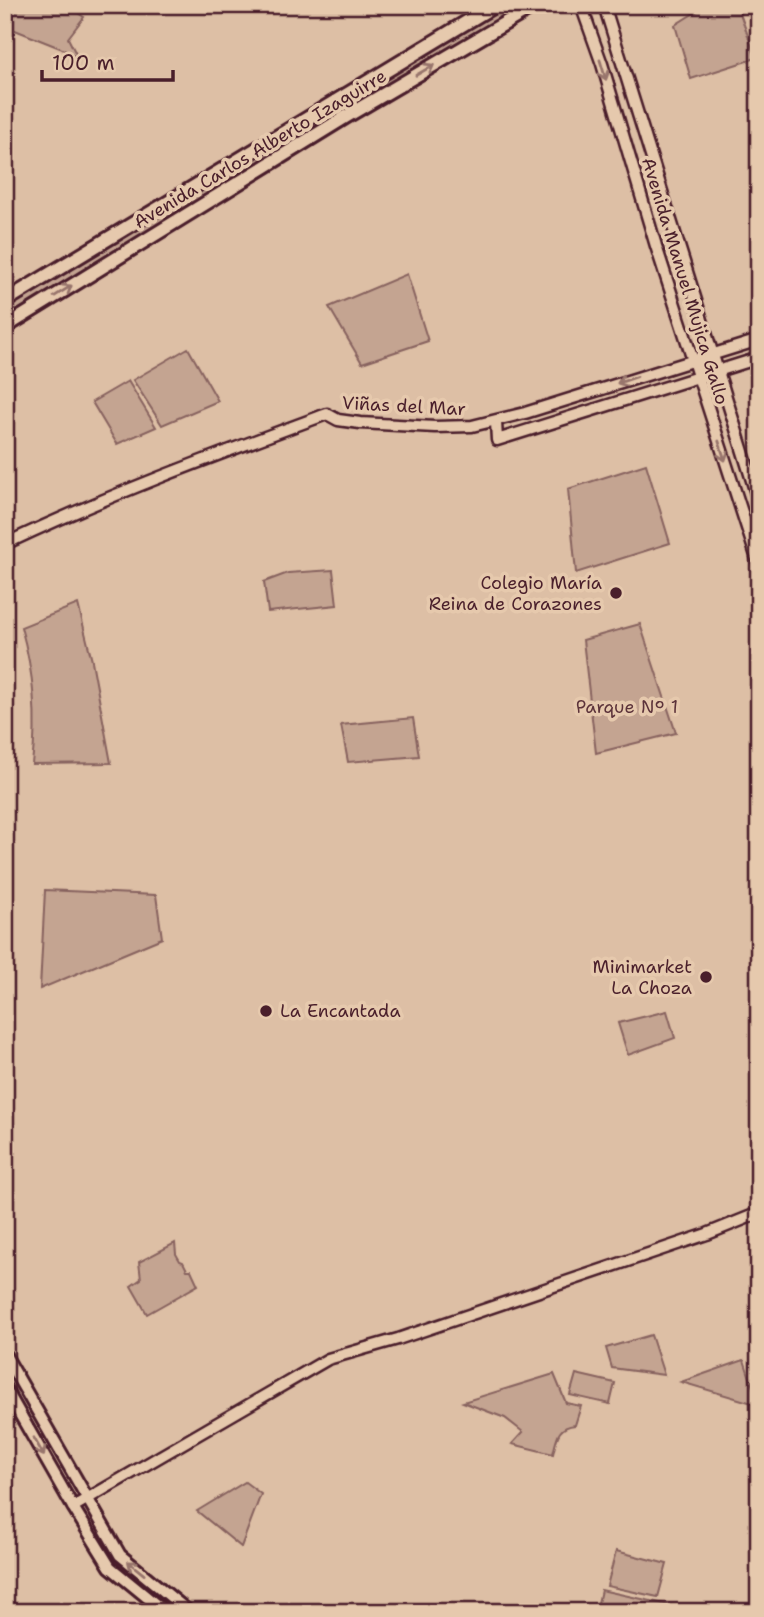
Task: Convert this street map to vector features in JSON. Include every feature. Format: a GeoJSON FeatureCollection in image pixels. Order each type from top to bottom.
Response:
{"type":"FeatureCollection","features":[{"type":"Feature","properties":{"kind":"main road","name":"Avenida Carlos Alberto Izaguirre"},"geometry":{"type":"LineString","coordinates":[[5,301],[495,5]]}},
{"type":"Feature","properties":{"kind":"main road","name":"Avenida Carlos Alberto Izaguirre"},"geometry":{"type":"LineString","coordinates":[[5,327],[282,156],[536,5]]}},
{"type":"Feature","properties":{"kind":"main road"},"geometry":{"type":"LineString","coordinates":[[5,1355],[120,1555],[189,1612]]}},
{"type":"Feature","properties":{"kind":"main road"},"geometry":{"type":"LineString","coordinates":[[5,1388],[110,1567],[165,1612]]}},
{"type":"Feature","properties":{"kind":"street","name":"Avenida Manuel Mujica Gallo"},"geometry":{"type":"LineString","coordinates":[[581,5],[602,64],[692,360],[759,565]]}},
{"type":"Feature","properties":{"kind":"street","name":"Avenida Manuel Mujica Gallo"},"geometry":{"type":"LineString","coordinates":[[604,5],[759,503]]}},
{"type":"Feature","properties":{"kind":"street","name":"Viñas del Mar"},"geometry":{"type":"LineString","coordinates":[[5,544],[52,521],[248,442],[327,414],[338,420],[435,427],[496,422],[759,340]]}},
{"type":"Feature","properties":{"kind":"street"},"geometry":{"type":"LineString","coordinates":[[496,422],[497,440],[759,358]]}},
{"type":"Feature","properties":{"kind":"street"},"geometry":{"type":"LineString","coordinates":[[73,1507],[328,1359],[398,1339],[707,1234],[759,1213]]}},
{"type":"Feature","properties":{"kind":"green space"},"geometry":{"type":"Polygon","coordinates":[[[5,5],[65,5],[84,17],[68,38],[78,58],[5,26],[5,5]]]}},
{"type":"Feature","properties":{"kind":"green space"},"geometry":{"type":"Polygon","coordinates":[[[506,5],[525,5],[205,196],[5,320],[5,306],[506,5]]]}},
{"type":"Feature","properties":{"kind":"green space"},"geometry":{"type":"Polygon","coordinates":[[[707,5],[737,5],[756,58],[691,79],[675,25],[707,5]]]}},
{"type":"Feature","properties":{"kind":"green space"},"geometry":{"type":"Polygon","coordinates":[[[407,274],[428,341],[362,363],[329,307],[407,274]]]}},
{"type":"Feature","properties":{"kind":"green space"},"geometry":{"type":"Polygon","coordinates":[[[188,348],[218,401],[162,425],[133,380],[188,348]]]}},
{"type":"Feature","properties":{"kind":"green space"},"geometry":{"type":"Polygon","coordinates":[[[128,381],[156,427],[117,444],[92,402],[128,381]]]}},
{"type":"Feature","properties":{"kind":"green space"},"geometry":{"type":"Polygon","coordinates":[[[646,464],[670,543],[576,573],[568,489],[646,464]]]}},
{"type":"Feature","properties":{"kind":"green space"},"geometry":{"type":"Polygon","coordinates":[[[333,570],[337,605],[268,612],[264,582],[288,573],[333,570]]]}},
{"type":"Feature","properties":{"kind":"green space"},"geometry":{"type":"Polygon","coordinates":[[[78,604],[92,661],[111,763],[32,764],[34,695],[21,627],[78,604]]]}},
{"type":"Feature","properties":{"kind":"green space","name":"Parque N° 1"},"geometry":{"type":"Polygon","coordinates":[[[640,624],[676,733],[596,753],[583,640],[640,624]]]}},
{"type":"Feature","properties":{"kind":"green space"},"geometry":{"type":"Polygon","coordinates":[[[413,718],[419,756],[348,762],[341,725],[413,718]]]}},
{"type":"Feature","properties":{"kind":"green space"},"geometry":{"type":"Polygon","coordinates":[[[45,890],[156,895],[162,938],[40,989],[45,890]]]}},
{"type":"Feature","properties":{"kind":"green space"},"geometry":{"type":"Polygon","coordinates":[[[667,1011],[675,1038],[628,1055],[618,1023],[667,1011]]]}},
{"type":"Feature","properties":{"kind":"green space"},"geometry":{"type":"Polygon","coordinates":[[[175,1243],[176,1254],[187,1270],[191,1270],[198,1285],[147,1314],[131,1286],[141,1279],[139,1262],[175,1243]]]}},
{"type":"Feature","properties":{"kind":"green space"},"geometry":{"type":"Polygon","coordinates":[[[651,1335],[664,1375],[612,1368],[606,1348],[651,1335]]]}},
{"type":"Feature","properties":{"kind":"green space"},"geometry":{"type":"Polygon","coordinates":[[[744,1360],[759,1405],[681,1382],[744,1360]]]}},
{"type":"Feature","properties":{"kind":"green space"},"geometry":{"type":"Polygon","coordinates":[[[554,1374],[566,1403],[581,1406],[575,1425],[565,1428],[559,1434],[553,1454],[512,1444],[523,1432],[505,1418],[463,1402],[554,1374]]]}},
{"type":"Feature","properties":{"kind":"green space"},"geometry":{"type":"Polygon","coordinates":[[[576,1374],[615,1383],[610,1404],[570,1395],[576,1374]]]}},
{"type":"Feature","properties":{"kind":"green space"},"geometry":{"type":"Polygon","coordinates":[[[245,1482],[261,1494],[241,1547],[197,1511],[245,1482]]]}},
{"type":"Feature","properties":{"kind":"green space"},"geometry":{"type":"Polygon","coordinates":[[[616,1551],[667,1564],[658,1597],[607,1586],[616,1551]]]}},
{"type":"Feature","properties":{"kind":"green space"},"geometry":{"type":"Polygon","coordinates":[[[601,1590],[692,1610],[596,1612],[601,1590]]]}},
{"type":"Feature","properties":{"kind":"place","name":"Colegio María Reina de Corazones"},"geometry":{"type":"Point","coordinates":[616,593]}},
{"type":"Feature","properties":{"kind":"place","name":"Minimarket La Choza"},"geometry":{"type":"Point","coordinates":[706,977]}},
{"type":"Feature","properties":{"kind":"place","name":"La Encantada"},"geometry":{"type":"Point","coordinates":[266,1011]}}]}
